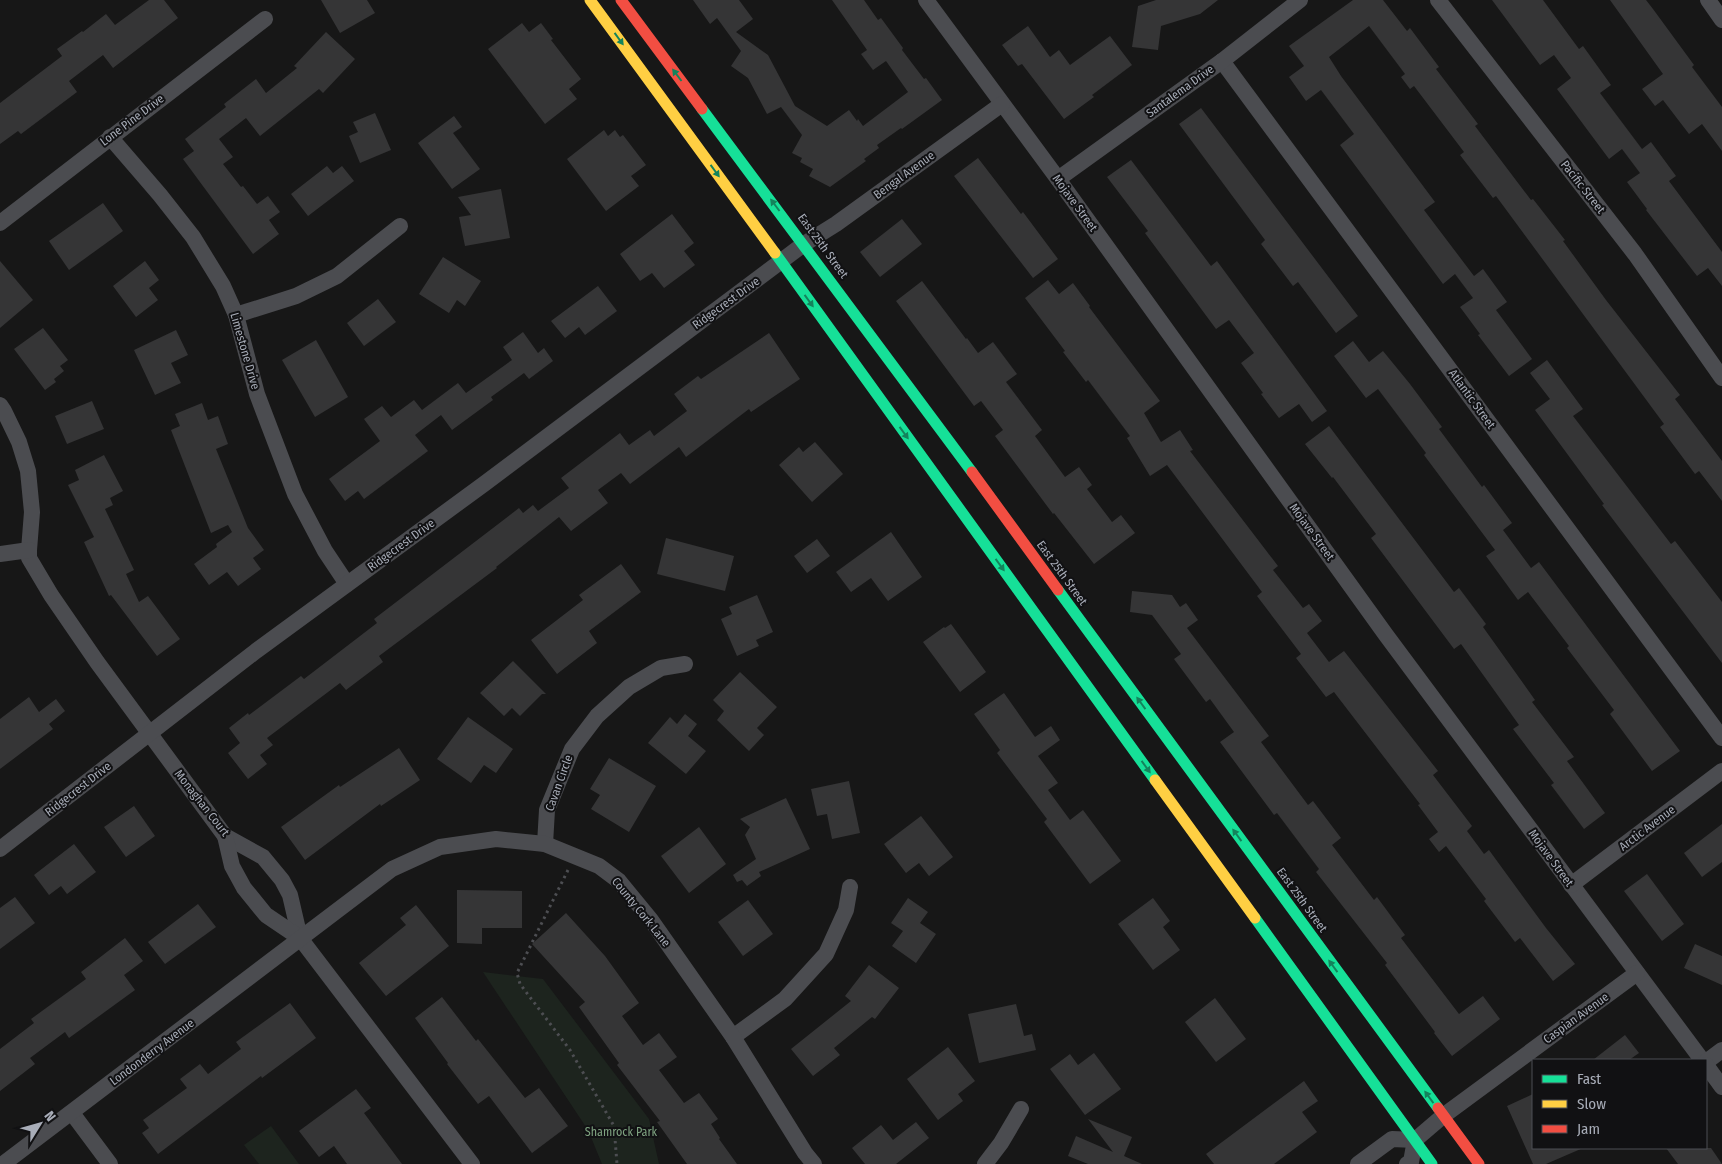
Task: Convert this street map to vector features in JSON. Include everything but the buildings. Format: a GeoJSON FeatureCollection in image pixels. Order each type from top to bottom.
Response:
{"type":"FeatureCollection","features":[{"type":"Feature","properties":{"kind":"street"},"geometry":{"type":"LineString","coordinates":[[590,0],[1432,1164]]}},
{"type":"Feature","properties":{"kind":"street","name":"East 25th Street"},"geometry":{"type":"LineString","coordinates":[[621,0],[804,244],[1479,1164]]}},
{"type":"Feature","properties":{"kind":"street","name":"Mojave Street"},"geometry":{"type":"LineString","coordinates":[[926,0],[1058,179],[1386,635],[1703,1059]]}},
{"type":"Feature","properties":{"kind":"street","name":"Santalema Drive"},"geometry":{"type":"LineString","coordinates":[[1058,179],[1222,61],[1300,0]]}},
{"type":"Feature","properties":{"kind":"street","name":"Pacific Street"},"geometry":{"type":"LineString","coordinates":[[1438,0],[1635,254],[1722,378]]}},
{"type":"Feature","properties":{"kind":"street"},"geometry":{"type":"LineString","coordinates":[[1708,0],[1722,20]]}},
{"type":"Feature","properties":{"kind":"street","name":"Lone Pine Drive"},"geometry":{"type":"LineString","coordinates":[[0,223],[265,19]]}},
{"type":"Feature","properties":{"kind":"street","name":"Atlantic Street"},"geometry":{"type":"LineString","coordinates":[[1222,61],[1722,738]]}},
{"type":"Feature","properties":{"kind":"street","name":"Bengal Avenue"},"geometry":{"type":"LineString","coordinates":[[804,244],[836,224],[1002,104]]}},
{"type":"Feature","properties":{"kind":"street","name":"Limestone Drive"},"geometry":{"type":"LineString","coordinates":[[110,137],[193,237],[223,286],[236,315],[258,394],[295,494],[325,551],[347,584]]}},
{"type":"Feature","properties":{"kind":"street"},"geometry":{"type":"LineString","coordinates":[[236,315],[296,296],[337,276],[400,226]]}},
{"type":"Feature","properties":{"kind":"street","name":"Ridgecrest Drive"},"geometry":{"type":"LineString","coordinates":[[0,849],[256,650],[484,484],[804,244]]}},
{"type":"Feature","properties":{"kind":"street"},"geometry":{"type":"LineString","coordinates":[[0,405],[18,442],[28,471],[32,512],[29,550],[0,554]]}},
{"type":"Feature","properties":{"kind":"street","name":"Monaghan Court"},"geometry":{"type":"LineString","coordinates":[[29,550],[30,558],[51,594],[97,662],[225,836],[263,858],[282,880],[290,895],[300,938],[472,1164]]}},
{"type":"Feature","properties":{"kind":"street","name":"Cavan Circle"},"geometry":{"type":"LineString","coordinates":[[545,844],[547,810],[572,748],[597,716],[629,687],[661,668],[685,664]]}},
{"type":"Feature","properties":{"kind":"street","name":"Arctic Avenue"},"geometry":{"type":"LineString","coordinates":[[1571,885],[1722,771]]}},
{"type":"Feature","properties":{"kind":"street"},"geometry":{"type":"LineString","coordinates":[[225,836],[232,866],[244,888],[266,915],[300,938]]}},
{"type":"Feature","properties":{"kind":"street","name":"County Cork Lane"},"geometry":{"type":"LineString","coordinates":[[300,938],[392,869],[440,847],[496,839],[545,844],[599,866],[619,881],[651,920],[733,1037],[805,1153],[814,1164]]}},
{"type":"Feature","properties":{"kind":"street"},"geometry":{"type":"LineString","coordinates":[[733,1037],[785,999],[826,954],[846,910],[850,887]]}},
{"type":"Feature","properties":{"kind":"street","name":"Londonderry Avenue"},"geometry":{"type":"LineString","coordinates":[[3,1164],[300,938]]}},
{"type":"Feature","properties":{"kind":"street","name":"Caspian Avenue"},"geometry":{"type":"LineString","coordinates":[[1415,1140],[1444,1116],[1637,973]]}},
{"type":"Feature","properties":{"kind":"street"},"geometry":{"type":"LineString","coordinates":[[1707,1061],[1722,1050]]}},
{"type":"Feature","properties":{"kind":"street","name":"Mojave Street"},"geometry":{"type":"LineString","coordinates":[[1707,1065],[1722,1087]]}},
{"type":"Feature","properties":{"kind":"street"},"geometry":{"type":"LineString","coordinates":[[985,1164],[1001,1142],[1020,1109]]}},
{"type":"Feature","properties":{"kind":"street"},"geometry":{"type":"LineString","coordinates":[[72,1113],[110,1164]]}},
{"type":"Feature","properties":{"kind":"street"},"geometry":{"type":"LineString","coordinates":[[1358,1164],[1392,1139],[1415,1140]]}},
{"type":"Feature","properties":{"kind":"street"},"geometry":{"type":"LineString","coordinates":[[1407,1164],[1411,1162],[1415,1140]]}},
{"type":"Feature","properties":{"kind":"path"},"geometry":{"type":"LineString","coordinates":[[575,856],[517,973],[520,984],[570,1050],[614,1126],[617,1164]]}},
{"type":"Feature","properties":{"kind":"green space","name":"Shamrock Park"},"geometry":{"type":"Polygon","coordinates":[[[483,972],[543,979],[649,1119],[659,1164],[602,1164],[588,1130],[483,972]]]}},
{"type":"Feature","properties":{"kind":"green space"},"geometry":{"type":"Polygon","coordinates":[[[271,1126],[299,1164],[259,1164],[244,1145],[271,1126]]]}},
{"type":"Feature","properties":{"kind":"traffic: fast"},"geometry":{"type":"LineString","coordinates":[[702,109],[972,472]]}},
{"type":"Feature","properties":{"kind":"traffic: fast"},"geometry":{"type":"LineString","coordinates":[[775,253],[1155,780]]}},
{"type":"Feature","properties":{"kind":"traffic: fast"},"geometry":{"type":"LineString","coordinates":[[1058,590],[1438,1108]]}},
{"type":"Feature","properties":{"kind":"traffic: fast"},"geometry":{"type":"LineString","coordinates":[[1255,918],[1432,1164]]}},
{"type":"Feature","properties":{"kind":"traffic: slow"},"geometry":{"type":"LineString","coordinates":[[590,0],[775,253]]}},
{"type":"Feature","properties":{"kind":"traffic: slow"},"geometry":{"type":"LineString","coordinates":[[1155,780],[1255,918]]}},
{"type":"Feature","properties":{"kind":"traffic: jam"},"geometry":{"type":"LineString","coordinates":[[621,0],[702,109]]}},
{"type":"Feature","properties":{"kind":"traffic: jam"},"geometry":{"type":"LineString","coordinates":[[972,472],[1058,590]]}},
{"type":"Feature","properties":{"kind":"traffic: jam"},"geometry":{"type":"LineString","coordinates":[[1438,1108],[1479,1164]]}}]}
